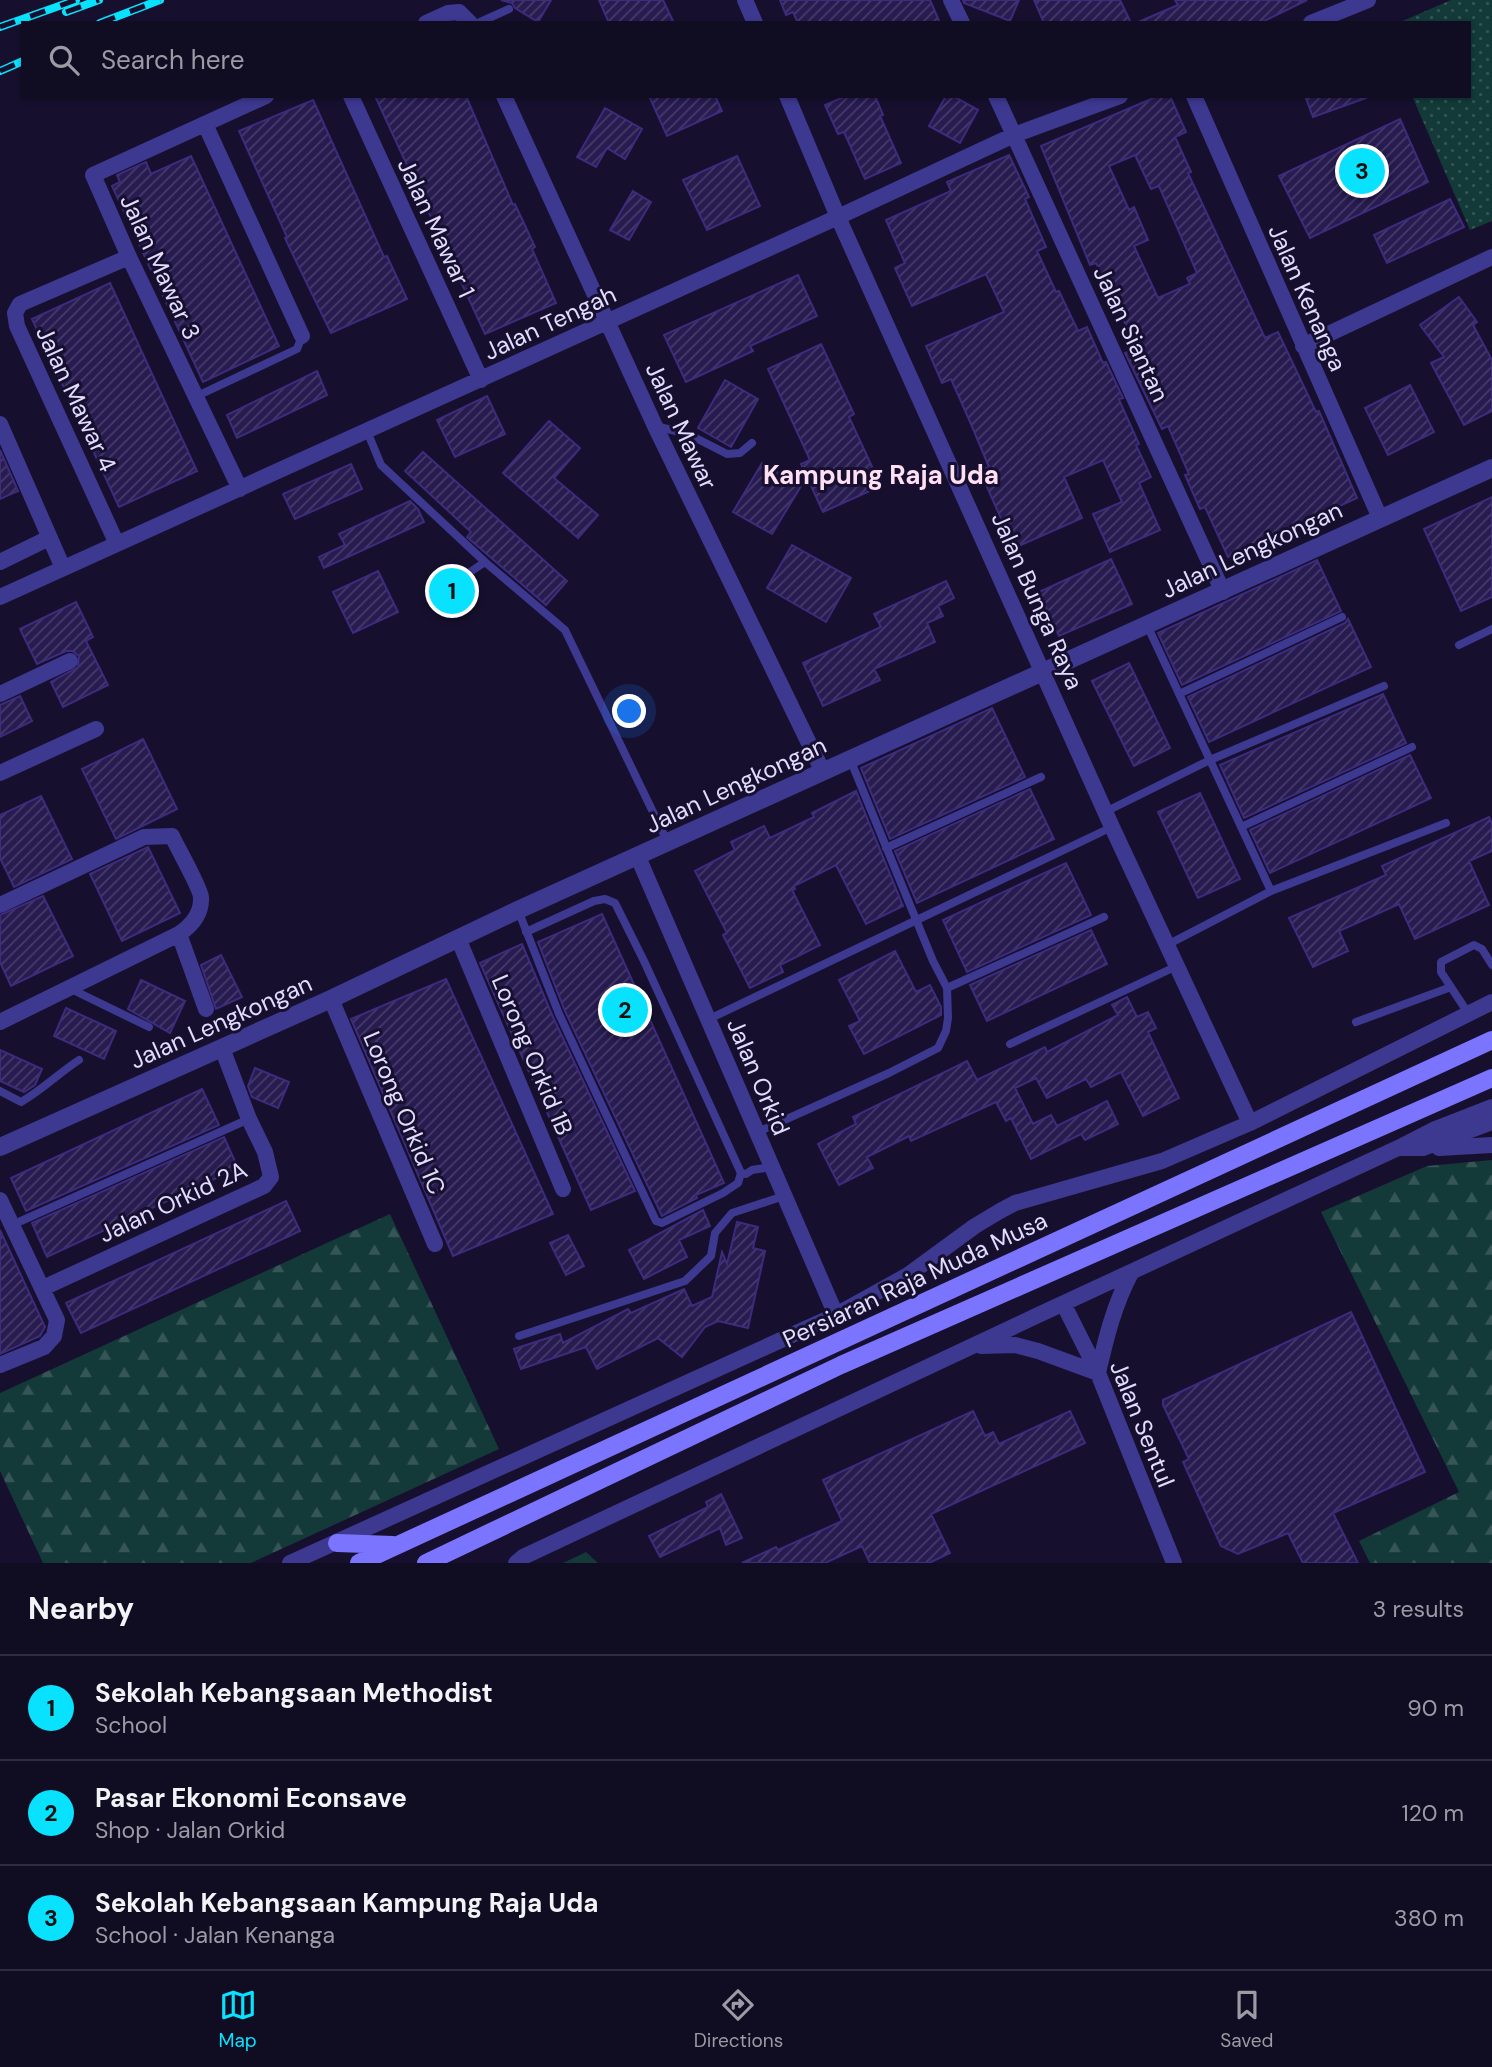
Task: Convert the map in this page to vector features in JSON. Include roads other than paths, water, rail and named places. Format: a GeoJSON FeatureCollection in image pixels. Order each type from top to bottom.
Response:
{"type":"FeatureCollection","features":[{"type":"Feature","properties":{"kind":"main road","name":"Persiaran Raja Muda Musa"},"geometry":{"type":"LineString","coordinates":[[359,1563],[1492,1040]]}},
{"type":"Feature","properties":{"kind":"main road","name":"Persiaran Raja Muda Musa"},"geometry":{"type":"LineString","coordinates":[[426,1563],[841,1365],[1492,1078]]}},
{"type":"Feature","properties":{"kind":"main road"},"geometry":{"type":"LineString","coordinates":[[337,1543],[398,1545]]}},
{"type":"Feature","properties":{"kind":"street"},"geometry":{"type":"LineString","coordinates":[[745,0],[754,21]]}},
{"type":"Feature","properties":{"kind":"street"},"geometry":{"type":"LineString","coordinates":[[951,0],[961,21]]}},
{"type":"Feature","properties":{"kind":"street"},"geometry":{"type":"LineString","coordinates":[[1316,21],[1368,0]]}},
{"type":"Feature","properties":{"kind":"street"},"geometry":{"type":"LineString","coordinates":[[430,21],[447,13],[459,12],[468,21]]}},
{"type":"Feature","properties":{"kind":"street"},"geometry":{"type":"LineString","coordinates":[[262,98],[205,124],[302,336]]}},
{"type":"Feature","properties":{"kind":"street","name":"Jalan Mawar 1"},"geometry":{"type":"LineString","coordinates":[[352,98],[481,380]]}},
{"type":"Feature","properties":{"kind":"street","name":"Jalan Mawar"},"geometry":{"type":"LineString","coordinates":[[505,98],[655,426],[823,772]]}},
{"type":"Feature","properties":{"kind":"street","name":"Jalan Bunga Raya"},"geometry":{"type":"LineString","coordinates":[[787,98],[1109,819],[1251,1123]]}},
{"type":"Feature","properties":{"kind":"street","name":"Jalan Siantan"},"geometry":{"type":"LineString","coordinates":[[997,98],[1223,592]]}},
{"type":"Feature","properties":{"kind":"street","name":"Jalan Tengah"},"geometry":{"type":"LineString","coordinates":[[0,597],[1014,135],[1115,98]]}},
{"type":"Feature","properties":{"kind":"street","name":"Jalan Kenanga"},"geometry":{"type":"LineString","coordinates":[[1195,98],[1380,519]]}},
{"type":"Feature","properties":{"kind":"street","name":"Jalan Mawar 3"},"geometry":{"type":"LineString","coordinates":[[205,124],[93,175],[129,257],[240,489]]}},
{"type":"Feature","properties":{"kind":"street","name":"Jalan Mawar 4"},"geometry":{"type":"LineString","coordinates":[[117,544],[17,326],[15,313],[20,304],[129,257]]}},
{"type":"Feature","properties":{"kind":"street"},"geometry":{"type":"LineString","coordinates":[[1303,346],[1491,260]]}},
{"type":"Feature","properties":{"kind":"street"},"geometry":{"type":"LineString","coordinates":[[0,424],[63,568]]}},
{"type":"Feature","properties":{"kind":"street","name":"Jalan Lengkongan"},"geometry":{"type":"LineString","coordinates":[[0,1147],[331,999],[518,910],[638,857],[667,841],[1045,673],[1492,468]]}},
{"type":"Feature","properties":{"kind":"street"},"geometry":{"type":"LineString","coordinates":[[0,562],[50,538]]}},
{"type":"Feature","properties":{"kind":"street"},"geometry":{"type":"LineString","coordinates":[[0,694],[70,660]]}},
{"type":"Feature","properties":{"kind":"street"},"geometry":{"type":"LineString","coordinates":[[0,773],[96,729]]}},
{"type":"Feature","properties":{"kind":"street"},"geometry":{"type":"LineString","coordinates":[[0,905],[145,837],[172,836],[201,897],[197,916],[191,926],[179,934],[0,1022]]}},
{"type":"Feature","properties":{"kind":"street","name":"Jalan Orkid"},"geometry":{"type":"LineString","coordinates":[[638,857],[836,1315]]}},
{"type":"Feature","properties":{"kind":"street"},"geometry":{"type":"LineString","coordinates":[[179,934],[206,1009]]}},
{"type":"Feature","properties":{"kind":"street","name":"Lorong Orkid 1B"},"geometry":{"type":"LineString","coordinates":[[458,938],[563,1189]]}},
{"type":"Feature","properties":{"kind":"street","name":"Lorong Orkid 1C"},"geometry":{"type":"LineString","coordinates":[[331,999],[435,1244]]}},
{"type":"Feature","properties":{"kind":"street"},"geometry":{"type":"LineString","coordinates":[[290,1563],[836,1315],[908,1275],[975,1226],[1015,1203],[1162,1161],[1251,1123],[1492,1003]]}},
{"type":"Feature","properties":{"kind":"street","name":"Jalan Orkid 2A"},"geometry":{"type":"LineString","coordinates":[[43,1288],[251,1194],[264,1186],[271,1177],[265,1152],[249,1119],[222,1048]]}},
{"type":"Feature","properties":{"kind":"street"},"geometry":{"type":"LineString","coordinates":[[516,1563],[523,1557],[796,1426],[1064,1305],[1398,1149],[1433,1130],[1492,1107]]}},
{"type":"Feature","properties":{"kind":"street"},"geometry":{"type":"LineString","coordinates":[[1423,1148],[1492,1122]]}},
{"type":"Feature","properties":{"kind":"street"},"geometry":{"type":"LineString","coordinates":[[1398,1149],[1492,1145]]}},
{"type":"Feature","properties":{"kind":"street"},"geometry":{"type":"LineString","coordinates":[[0,1200],[57,1320],[54,1336],[44,1347],[0,1365]]}},
{"type":"Feature","properties":{"kind":"street"},"geometry":{"type":"LineString","coordinates":[[975,1346],[1015,1345],[1098,1373],[1118,1298],[1131,1273]]}},
{"type":"Feature","properties":{"kind":"street","name":"Jalan Sentul"},"geometry":{"type":"LineString","coordinates":[[1064,1305],[1098,1373],[1168,1561]]}},
{"type":"Feature","properties":{"kind":"lane"},"geometry":{"type":"LineString","coordinates":[[482,21],[509,9]]}},
{"type":"Feature","properties":{"kind":"lane"},"geometry":{"type":"LineString","coordinates":[[195,397],[297,349],[302,336]]}},
{"type":"Feature","properties":{"kind":"lane"},"geometry":{"type":"LineString","coordinates":[[655,426],[688,434],[727,454],[740,453],[752,443]]}},
{"type":"Feature","properties":{"kind":"lane"},"geometry":{"type":"LineString","coordinates":[[367,431],[381,465],[485,562],[565,631],[667,841]]}},
{"type":"Feature","properties":{"kind":"lane"},"geometry":{"type":"LineString","coordinates":[[430,599],[485,562]]}},
{"type":"Feature","properties":{"kind":"lane"},"geometry":{"type":"LineString","coordinates":[[1179,694],[1342,617]]}},
{"type":"Feature","properties":{"kind":"lane"},"geometry":{"type":"LineString","coordinates":[[1147,625],[1271,891]]}},
{"type":"Feature","properties":{"kind":"lane"},"geometry":{"type":"LineString","coordinates":[[1459,645],[1492,629]]}},
{"type":"Feature","properties":{"kind":"lane"},"geometry":{"type":"LineString","coordinates":[[709,1019],[916,920],[1109,819],[1210,760],[1384,686]]}},
{"type":"Feature","properties":{"kind":"lane"},"geometry":{"type":"LineString","coordinates":[[1241,827],[1412,747]]}},
{"type":"Feature","properties":{"kind":"lane"},"geometry":{"type":"LineString","coordinates":[[758,1132],[938,1048],[946,1031],[947,988],[850,759]]}},
{"type":"Feature","properties":{"kind":"lane"},"geometry":{"type":"LineString","coordinates":[[886,848],[1041,777]]}},
{"type":"Feature","properties":{"kind":"lane"},"geometry":{"type":"LineString","coordinates":[[1167,945],[1271,891],[1446,823]]}},
{"type":"Feature","properties":{"kind":"lane"},"geometry":{"type":"LineString","coordinates":[[518,910],[526,932],[559,1014],[656,1220],[662,1223],[738,1183],[741,1173],[615,903],[605,899],[594,901],[526,932]]}},
{"type":"Feature","properties":{"kind":"lane"},"geometry":{"type":"LineString","coordinates":[[947,988],[1104,917]]}},
{"type":"Feature","properties":{"kind":"lane"},"geometry":{"type":"LineString","coordinates":[[1468,1013],[1458,1001],[1440,967],[1445,958],[1474,945],[1482,950],[1492,965]]}},
{"type":"Feature","properties":{"kind":"lane"},"geometry":{"type":"LineString","coordinates":[[1010,1044],[1177,965]]}},
{"type":"Feature","properties":{"kind":"lane"},"geometry":{"type":"LineString","coordinates":[[1356,1021],[1451,988]]}},
{"type":"Feature","properties":{"kind":"lane"},"geometry":{"type":"LineString","coordinates":[[71,989],[149,1027]]}},
{"type":"Feature","properties":{"kind":"lane"},"geometry":{"type":"LineString","coordinates":[[0,1091],[21,1102],[40,1091],[59,1073],[79,1060]]}},
{"type":"Feature","properties":{"kind":"lane"},"geometry":{"type":"LineString","coordinates":[[12,1225],[249,1119]]}},
{"type":"Feature","properties":{"kind":"lane"},"geometry":{"type":"LineString","coordinates":[[741,1173],[771,1167]]}},
{"type":"Feature","properties":{"kind":"lane"},"geometry":{"type":"LineString","coordinates":[[519,1336],[685,1281],[711,1256],[715,1233],[732,1213],[784,1196]]}},
{"type":"Feature","properties":{"kind":"railway"},"geometry":{"type":"LineString","coordinates":[[0,27],[76,0]]}},
{"type":"Feature","properties":{"kind":"railway"},"geometry":{"type":"LineString","coordinates":[[66,12],[99,0]]}},
{"type":"Feature","properties":{"kind":"railway"},"geometry":{"type":"LineString","coordinates":[[105,21],[160,0]]}},
{"type":"Feature","properties":{"kind":"railway"},"geometry":{"type":"LineString","coordinates":[[0,71],[21,62]]}},
{"type":"Feature","properties":{"kind":"place","name":"Sekolah Kebangsaan Kampung Raja Uda"},"geometry":{"type":"Point","coordinates":[1362,171]}},
{"type":"Feature","properties":{"kind":"place","name":"Sekolah Kebangsaan Methodist"},"geometry":{"type":"Point","coordinates":[452,591]}},
{"type":"Feature","properties":{"kind":"place","name":"Pasar Ekonomi Econsave"},"geometry":{"type":"Point","coordinates":[625,1010]}},
{"type":"Feature","properties":{"kind":"district","name":"Kampung Raja Uda"},"geometry":{"type":"Point","coordinates":[881,475]}}]}
